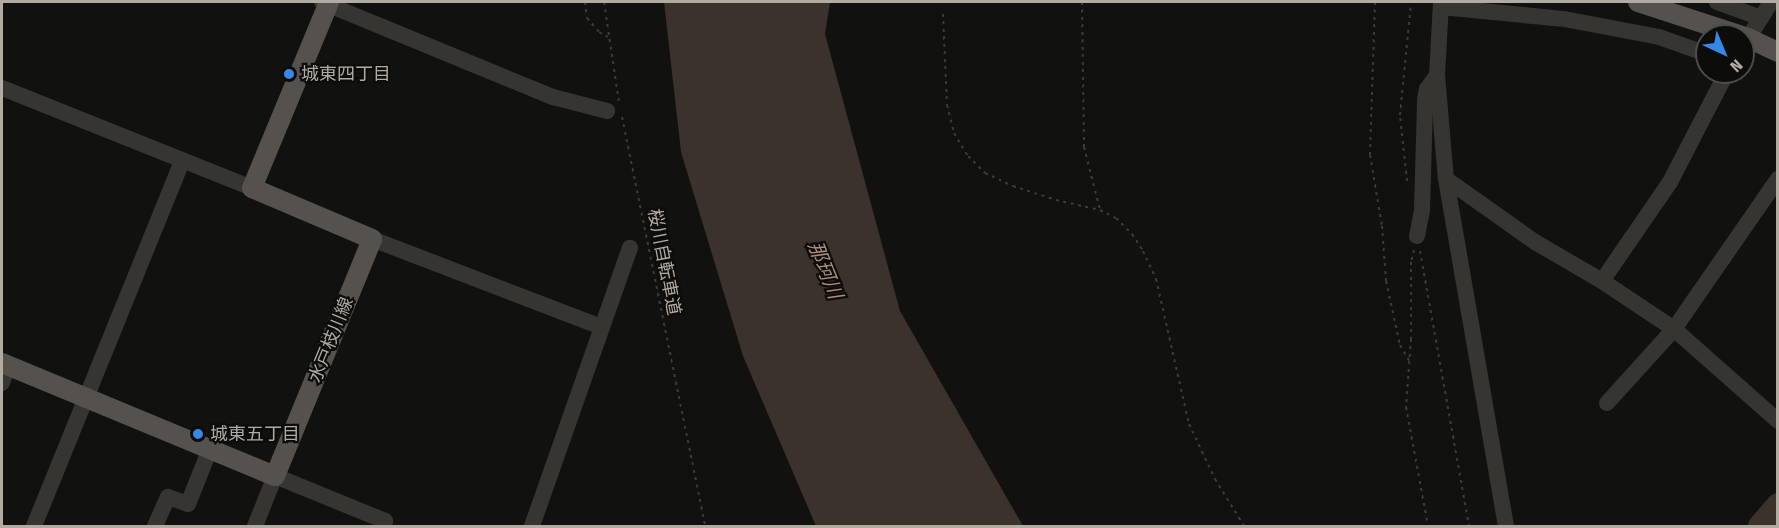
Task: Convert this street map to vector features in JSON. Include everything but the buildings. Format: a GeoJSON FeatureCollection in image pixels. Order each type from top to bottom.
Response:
{"type":"FeatureCollection","features":[{"type":"Feature","properties":{"kind":"main road"},"geometry":{"type":"LineString","coordinates":[[326,2],[252,188],[372,239]]}},
{"type":"Feature","properties":{"kind":"main road"},"geometry":{"type":"LineString","coordinates":[[1638,2],[1697,24]]}},
{"type":"Feature","properties":{"kind":"main road"},"geometry":{"type":"LineString","coordinates":[[1755,45],[1778,52]]}},
{"type":"Feature","properties":{"kind":"main road","name":"水戸枝川線"},"geometry":{"type":"LineString","coordinates":[[275,476],[372,239]]}},
{"type":"Feature","properties":{"kind":"main road"},"geometry":{"type":"LineString","coordinates":[[4,371],[85,398],[275,476]]}},
{"type":"Feature","properties":{"kind":"street"},"geometry":{"type":"LineString","coordinates":[[326,2],[553,97],[606,111]]}},
{"type":"Feature","properties":{"kind":"street"},"geometry":{"type":"LineString","coordinates":[[1717,2],[1761,18]]}},
{"type":"Feature","properties":{"kind":"street"},"geometry":{"type":"LineString","coordinates":[[1755,28],[1771,2]]}},
{"type":"Feature","properties":{"kind":"street"},"geometry":{"type":"LineString","coordinates":[[1506,526],[1446,179],[1437,75],[1441,4],[1564,19],[1659,37],[1695,50]]}},
{"type":"Feature","properties":{"kind":"street"},"geometry":{"type":"LineString","coordinates":[[1417,236],[1422,210],[1425,100],[1427,89],[1437,75]]}},
{"type":"Feature","properties":{"kind":"street"},"geometry":{"type":"LineString","coordinates":[[1602,281],[1670,182],[1721,84]]}},
{"type":"Feature","properties":{"kind":"street"},"geometry":{"type":"LineString","coordinates":[[2,88],[182,162],[252,188]]}},
{"type":"Feature","properties":{"kind":"street"},"geometry":{"type":"LineString","coordinates":[[34,526],[182,162]]}},
{"type":"Feature","properties":{"kind":"street"},"geometry":{"type":"LineString","coordinates":[[1446,179],[1535,242],[1602,281],[1674,329],[1778,421]]}},
{"type":"Feature","properties":{"kind":"street"},"geometry":{"type":"LineString","coordinates":[[1607,403],[1674,329],[1778,179]]}},
{"type":"Feature","properties":{"kind":"street"},"geometry":{"type":"LineString","coordinates":[[372,239],[602,327]]}},
{"type":"Feature","properties":{"kind":"street"},"geometry":{"type":"LineString","coordinates":[[532,526],[630,249]]}},
{"type":"Feature","properties":{"kind":"street"},"geometry":{"type":"LineString","coordinates":[[155,526],[168,497],[188,504],[210,449]]}},
{"type":"Feature","properties":{"kind":"street"},"geometry":{"type":"LineString","coordinates":[[255,526],[275,476],[385,521],[383,526]]}},
{"type":"Feature","properties":{"kind":"path"},"geometry":{"type":"LineString","coordinates":[[585,2],[587,18],[599,32],[609,37]]}},
{"type":"Feature","properties":{"kind":"path","name":"桜川自転車道"},"geometry":{"type":"LineString","coordinates":[[604,2],[646,244],[705,526]]}},
{"type":"Feature","properties":{"kind":"path"},"geometry":{"type":"LineString","coordinates":[[1082,2],[1084,147],[1100,210]]}},
{"type":"Feature","properties":{"kind":"path"},"geometry":{"type":"LineString","coordinates":[[1375,2],[1370,155],[1382,226],[1386,280],[1400,345],[1410,362]]}},
{"type":"Feature","properties":{"kind":"path"},"geometry":{"type":"LineString","coordinates":[[1407,182],[1400,115],[1411,2]]}},
{"type":"Feature","properties":{"kind":"path"},"geometry":{"type":"LineString","coordinates":[[943,14],[946,105],[954,133],[968,156],[985,173],[1013,186],[1056,200],[1100,210],[1116,218],[1132,234],[1156,279],[1189,424],[1215,479],[1244,526]]}},
{"type":"Feature","properties":{"kind":"path"},"geometry":{"type":"LineString","coordinates":[[1417,236],[1411,262],[1410,362],[1406,407],[1428,526]]}},
{"type":"Feature","properties":{"kind":"path"},"geometry":{"type":"LineString","coordinates":[[1417,236],[1470,526]]}},
{"type":"Feature","properties":{"kind":"water","name":"那珂川"},"geometry":{"type":"Polygon","coordinates":[[[664,2],[830,2],[825,34],[900,311],[1023,526],[816,526],[743,356],[681,152],[664,2]]]}},
{"type":"Feature","properties":{"kind":"waterway"},"geometry":{"type":"LineString","coordinates":[[1760,526],[1778,505]]}},
{"type":"Feature","properties":{"kind":"place","name":"城東四丁目"},"geometry":{"type":"Point","coordinates":[289,74]}},
{"type":"Feature","properties":{"kind":"place","name":"城東五丁目"},"geometry":{"type":"Point","coordinates":[198,434]}}]}
